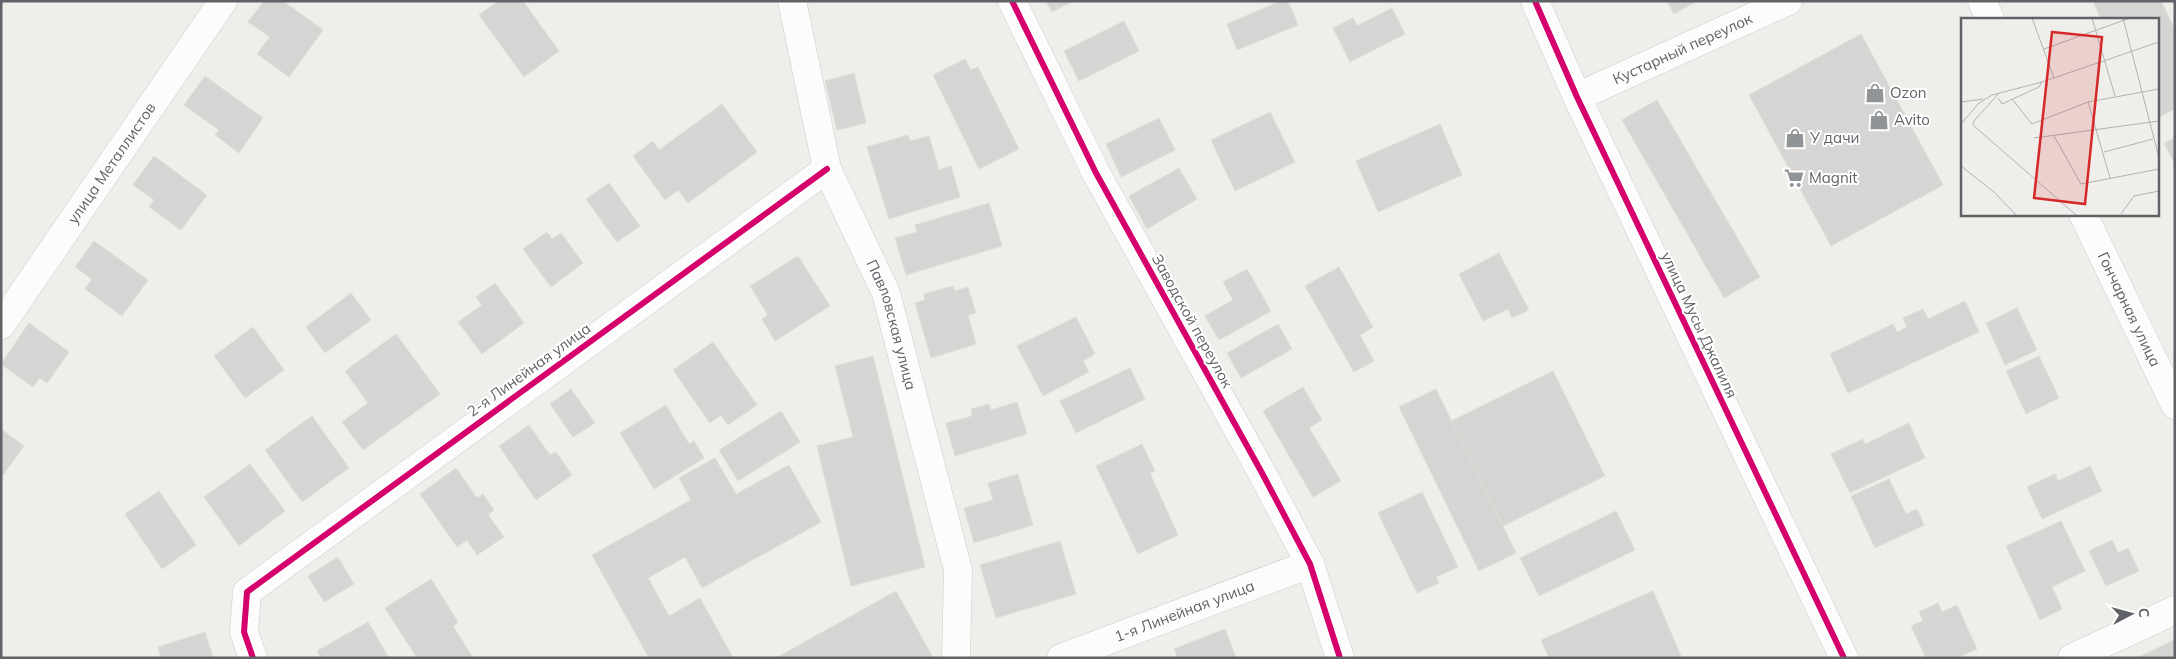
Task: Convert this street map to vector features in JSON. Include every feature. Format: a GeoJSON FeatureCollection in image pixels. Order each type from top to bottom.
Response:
{"type":"FeatureCollection","features":[{"type":"Feature","properties":{"kind":"street","name":"улица Металлистов"},"geometry":{"type":"LineString","coordinates":[[1,324],[223,1]]}},
{"type":"Feature","properties":{"kind":"street","name":"Павловская улица"},"geometry":{"type":"LineString","coordinates":[[792,1],[827,169],[886,294],[958,570],[956,658]]}},
{"type":"Feature","properties":{"kind":"street","name":"Заводской переулок"},"geometry":{"type":"LineString","coordinates":[[1012,1],[1096,174],[1262,472],[1310,564],[1340,658]]}},
{"type":"Feature","properties":{"kind":"street","name":"улица Мусы Джалиля"},"geometry":{"type":"LineString","coordinates":[[1535,1],[1577,97],[1844,658]]}},
{"type":"Feature","properties":{"kind":"street","name":"Кустарный переулок"},"geometry":{"type":"LineString","coordinates":[[1577,97],[1788,1]]}},
{"type":"Feature","properties":{"kind":"street"},"geometry":{"type":"LineString","coordinates":[[1982,1],[1990,18]]}},
{"type":"Feature","properties":{"kind":"street","name":"2-я Линейная улица"},"geometry":{"type":"LineString","coordinates":[[253,658],[244,632],[247,592],[827,169]]}},
{"type":"Feature","properties":{"kind":"street","name":"Гончарная улица"},"geometry":{"type":"LineString","coordinates":[[2083,215],[2175,405]]}},
{"type":"Feature","properties":{"kind":"street","name":"1-я Линейная улица"},"geometry":{"type":"LineString","coordinates":[[1061,658],[1310,564]]}},
{"type":"Feature","properties":{"kind":"street"},"geometry":{"type":"LineString","coordinates":[[2072,658],[2175,610]]}},
{"type":"Feature","properties":{"kind":"building"},"geometry":{"type":"Polygon","coordinates":[[[264,1],[283,1],[323,30],[289,77],[257,54],[270,37],[248,22],[264,1]]]}},
{"type":"Feature","properties":{"kind":"building"},"geometry":{"type":"Polygon","coordinates":[[[498,1],[523,1],[559,51],[524,77],[479,15],[498,1]]]}},
{"type":"Feature","properties":{"kind":"building"},"geometry":{"type":"Polygon","coordinates":[[[1046,1],[1073,1],[1052,12],[1046,1]]]}},
{"type":"Feature","properties":{"kind":"building"},"geometry":{"type":"Polygon","coordinates":[[[1281,1],[1288,1],[1298,25],[1237,50],[1227,24],[1281,1]]]}},
{"type":"Feature","properties":{"kind":"building"},"geometry":{"type":"Polygon","coordinates":[[[1667,1],[1697,1],[1674,14],[1667,1]]]}},
{"type":"Feature","properties":{"kind":"building"},"geometry":{"type":"Polygon","coordinates":[[[2093,1],[2161,1],[2175,30],[2175,109],[2158,118],[2158,18],[2101,18],[2093,1]]]}},
{"type":"Feature","properties":{"kind":"building"},"geometry":{"type":"Polygon","coordinates":[[[1392,8],[1405,34],[1350,62],[1333,28],[1353,18],[1357,26],[1392,8]]]}},
{"type":"Feature","properties":{"kind":"building"},"geometry":{"type":"Polygon","coordinates":[[[1124,21],[1139,51],[1079,81],[1064,51],[1124,21]]]}},
{"type":"Feature","properties":{"kind":"building"},"geometry":{"type":"Polygon","coordinates":[[[1861,34],[1943,185],[1831,246],[1749,95],[1861,34]]]}},
{"type":"Feature","properties":{"kind":"building"},"geometry":{"type":"Polygon","coordinates":[[[965,59],[971,70],[978,67],[1019,149],[979,169],[933,75],[965,59]]]}},
{"type":"Feature","properties":{"kind":"building"},"geometry":{"type":"Polygon","coordinates":[[[854,73],[866,123],[837,130],[825,81],[854,73]]]}},
{"type":"Feature","properties":{"kind":"building"},"geometry":{"type":"Polygon","coordinates":[[[205,76],[263,118],[239,153],[215,135],[219,130],[184,105],[205,76]]]}},
{"type":"Feature","properties":{"kind":"building"},"geometry":{"type":"Polygon","coordinates":[[[1657,100],[1760,277],[1724,298],[1622,120],[1657,100]]]}},
{"type":"Feature","properties":{"kind":"building"},"geometry":{"type":"Polygon","coordinates":[[[722,104],[757,152],[688,203],[678,190],[665,200],[633,156],[653,141],[659,150],[722,104]]]}},
{"type":"Feature","properties":{"kind":"building"},"geometry":{"type":"Polygon","coordinates":[[[1270,112],[1295,162],[1235,191],[1211,140],[1270,112]]]}},
{"type":"Feature","properties":{"kind":"building"},"geometry":{"type":"Polygon","coordinates":[[[1159,118],[1175,150],[1121,177],[1106,144],[1159,118]]]}},
{"type":"Feature","properties":{"kind":"building"},"geometry":{"type":"Polygon","coordinates":[[[1440,124],[1462,175],[1378,212],[1356,161],[1440,124]]]}},
{"type":"Feature","properties":{"kind":"building"},"geometry":{"type":"Polygon","coordinates":[[[908,135],[910,141],[929,136],[939,170],[951,166],[960,197],[889,219],[867,147],[908,135]]]}},
{"type":"Feature","properties":{"kind":"building"},"geometry":{"type":"Polygon","coordinates":[[[2175,138],[2175,164],[2164,143],[2175,138]]]}},
{"type":"Feature","properties":{"kind":"building"},"geometry":{"type":"Polygon","coordinates":[[[154,156],[207,195],[181,230],[149,207],[154,200],[133,185],[154,156]]]}},
{"type":"Feature","properties":{"kind":"building"},"geometry":{"type":"Polygon","coordinates":[[[1179,168],[1197,199],[1147,229],[1129,196],[1179,168]]]}},
{"type":"Feature","properties":{"kind":"building"},"geometry":{"type":"Polygon","coordinates":[[[609,183],[640,226],[617,242],[586,199],[609,183]]]}},
{"type":"Feature","properties":{"kind":"building"},"geometry":{"type":"Polygon","coordinates":[[[989,203],[1002,246],[906,275],[895,238],[917,232],[915,225],[989,203]]]}},
{"type":"Feature","properties":{"kind":"building"},"geometry":{"type":"Polygon","coordinates":[[[547,232],[552,239],[561,233],[583,263],[551,287],[523,249],[547,232]]]}},
{"type":"Feature","properties":{"kind":"building"},"geometry":{"type":"Polygon","coordinates":[[[94,241],[148,280],[122,316],[85,289],[92,279],[75,267],[94,241]]]}},
{"type":"Feature","properties":{"kind":"building"},"geometry":{"type":"Polygon","coordinates":[[[1499,253],[1529,310],[1512,318],[1508,309],[1483,321],[1459,274],[1499,253]]]}},
{"type":"Feature","properties":{"kind":"building"},"geometry":{"type":"Polygon","coordinates":[[[798,256],[830,306],[775,341],[762,319],[768,315],[750,286],[798,256]]]}},
{"type":"Feature","properties":{"kind":"building"},"geometry":{"type":"Polygon","coordinates":[[[1339,267],[1373,327],[1360,335],[1374,361],[1354,372],[1305,286],[1339,267]]]}},
{"type":"Feature","properties":{"kind":"building"},"geometry":{"type":"Polygon","coordinates":[[[1247,269],[1271,311],[1219,340],[1205,316],[1233,300],[1223,282],[1247,269]]]}},
{"type":"Feature","properties":{"kind":"building"},"geometry":{"type":"Polygon","coordinates":[[[495,283],[524,323],[482,354],[458,322],[482,305],[476,297],[495,283]]]}},
{"type":"Feature","properties":{"kind":"building"},"geometry":{"type":"Polygon","coordinates":[[[953,286],[955,291],[968,287],[976,313],[968,315],[976,344],[931,358],[915,303],[925,300],[924,294],[953,286]]]}},
{"type":"Feature","properties":{"kind":"building"},"geometry":{"type":"Polygon","coordinates":[[[351,293],[371,320],[325,353],[306,327],[351,293]]]}},
{"type":"Feature","properties":{"kind":"building"},"geometry":{"type":"Polygon","coordinates":[[[1965,301],[1979,332],[1848,393],[1830,354],[1893,324],[1897,332],[1907,327],[1903,318],[1923,309],[1928,319],[1965,301]]]}},
{"type":"Feature","properties":{"kind":"building"},"geometry":{"type":"Polygon","coordinates":[[[2017,308],[2037,350],[2005,365],[1986,323],[2017,308]]]}},
{"type":"Feature","properties":{"kind":"building"},"geometry":{"type":"Polygon","coordinates":[[[1076,317],[1095,354],[1083,361],[1089,372],[1043,396],[1017,346],[1076,317]]]}},
{"type":"Feature","properties":{"kind":"building"},"geometry":{"type":"Polygon","coordinates":[[[29,323],[69,352],[47,383],[40,378],[33,387],[1,364],[29,323]]]}},
{"type":"Feature","properties":{"kind":"building"},"geometry":{"type":"Polygon","coordinates":[[[1278,324],[1292,349],[1241,378],[1227,353],[1278,324]]]}},
{"type":"Feature","properties":{"kind":"building"},"geometry":{"type":"Polygon","coordinates":[[[253,327],[284,370],[245,398],[214,356],[253,327]]]}},
{"type":"Feature","properties":{"kind":"building"},"geometry":{"type":"Polygon","coordinates":[[[396,334],[440,394],[363,450],[342,422],[368,403],[345,371],[396,334]]]}},
{"type":"Feature","properties":{"kind":"building"},"geometry":{"type":"Polygon","coordinates":[[[713,342],[757,405],[728,425],[721,415],[710,423],[673,370],[713,342]]]}},
{"type":"Feature","properties":{"kind":"building"},"geometry":{"type":"Polygon","coordinates":[[[873,356],[925,567],[851,586],[817,446],[853,437],[835,366],[873,356]]]}},
{"type":"Feature","properties":{"kind":"building"},"geometry":{"type":"Polygon","coordinates":[[[2039,356],[2059,398],[2026,414],[2006,371],[2039,356]]]}},
{"type":"Feature","properties":{"kind":"building"},"geometry":{"type":"Polygon","coordinates":[[[1130,368],[1145,399],[1076,433],[1060,401],[1130,368]]]}},
{"type":"Feature","properties":{"kind":"building"},"geometry":{"type":"Polygon","coordinates":[[[1553,371],[1605,476],[1503,526],[1451,421],[1553,371]]]}},
{"type":"Feature","properties":{"kind":"building"},"geometry":{"type":"Polygon","coordinates":[[[1303,387],[1322,420],[1309,428],[1341,481],[1313,497],[1263,411],[1303,387]]]}},
{"type":"Feature","properties":{"kind":"building"},"geometry":{"type":"Polygon","coordinates":[[[571,389],[595,423],[573,437],[550,404],[571,389]]]}},
{"type":"Feature","properties":{"kind":"building"},"geometry":{"type":"Polygon","coordinates":[[[1436,389],[1516,553],[1479,571],[1399,407],[1436,389]]]}},
{"type":"Feature","properties":{"kind":"building"},"geometry":{"type":"Polygon","coordinates":[[[1017,402],[1027,434],[955,456],[946,423],[972,416],[971,409],[989,404],[991,410],[1017,402]]]}},
{"type":"Feature","properties":{"kind":"building"},"geometry":{"type":"Polygon","coordinates":[[[666,405],[689,444],[694,441],[704,458],[654,489],[620,433],[666,405]]]}},
{"type":"Feature","properties":{"kind":"building"},"geometry":{"type":"Polygon","coordinates":[[[781,411],[800,442],[738,481],[719,450],[781,411]]]}},
{"type":"Feature","properties":{"kind":"building"},"geometry":{"type":"Polygon","coordinates":[[[312,416],[349,468],[302,502],[265,450],[312,416]]]}},
{"type":"Feature","properties":{"kind":"building"},"geometry":{"type":"Polygon","coordinates":[[[1909,423],[1925,458],[1850,493],[1831,454],[1863,439],[1865,444],[1909,423]]]}},
{"type":"Feature","properties":{"kind":"building"},"geometry":{"type":"Polygon","coordinates":[[[529,425],[550,455],[556,452],[572,475],[536,500],[499,446],[529,425]]]}},
{"type":"Feature","properties":{"kind":"building"},"geometry":{"type":"Polygon","coordinates":[[[1,429],[24,446],[1,478],[1,429]]]}},
{"type":"Feature","properties":{"kind":"building"},"geometry":{"type":"Polygon","coordinates":[[[1142,444],[1155,471],[1150,473],[1178,535],[1138,554],[1096,466],[1142,444]]]}},
{"type":"Feature","properties":{"kind":"building"},"geometry":{"type":"Polygon","coordinates":[[[715,458],[736,494],[789,465],[821,522],[702,588],[685,557],[648,578],[669,616],[700,598],[733,658],[649,658],[592,555],[691,500],[679,478],[715,458]]]}},
{"type":"Feature","properties":{"kind":"building"},"geometry":{"type":"Polygon","coordinates":[[[250,464],[285,511],[239,546],[204,497],[250,464]]]}},
{"type":"Feature","properties":{"kind":"building"},"geometry":{"type":"Polygon","coordinates":[[[2090,466],[2102,491],[2042,519],[2027,487],[2055,474],[2058,481],[2090,466]]]}},
{"type":"Feature","properties":{"kind":"building"},"geometry":{"type":"Polygon","coordinates":[[[456,468],[477,498],[483,494],[494,510],[488,515],[504,537],[477,555],[467,540],[457,547],[420,494],[456,468]]]}},
{"type":"Feature","properties":{"kind":"building"},"geometry":{"type":"Polygon","coordinates":[[[1018,474],[1033,525],[974,543],[964,508],[993,500],[988,483],[1018,474]]]}},
{"type":"Feature","properties":{"kind":"building"},"geometry":{"type":"Polygon","coordinates":[[[1889,479],[1906,514],[1917,509],[1924,525],[1875,548],[1851,496],[1889,479]]]}},
{"type":"Feature","properties":{"kind":"building"},"geometry":{"type":"Polygon","coordinates":[[[159,491],[196,545],[162,569],[125,514],[159,491]]]}},
{"type":"Feature","properties":{"kind":"building"},"geometry":{"type":"Polygon","coordinates":[[[1422,492],[1458,567],[1436,577],[1439,583],[1417,593],[1378,513],[1422,492]]]}},
{"type":"Feature","properties":{"kind":"building"},"geometry":{"type":"Polygon","coordinates":[[[1616,511],[1635,550],[1539,596],[1520,558],[1616,511]]]}},
{"type":"Feature","properties":{"kind":"building"},"geometry":{"type":"Polygon","coordinates":[[[2061,521],[2085,571],[2052,587],[2062,609],[2040,620],[2006,546],[2061,521]]]}},
{"type":"Feature","properties":{"kind":"building"},"geometry":{"type":"Polygon","coordinates":[[[2112,540],[2118,553],[2128,548],[2139,571],[2106,586],[2089,551],[2112,540]]]}},
{"type":"Feature","properties":{"kind":"building"},"geometry":{"type":"Polygon","coordinates":[[[1060,541],[1076,594],[996,618],[980,565],[1060,541]]]}},
{"type":"Feature","properties":{"kind":"building"},"geometry":{"type":"Polygon","coordinates":[[[338,557],[354,584],[324,602],[308,576],[338,557]]]}},
{"type":"Feature","properties":{"kind":"building"},"geometry":{"type":"Polygon","coordinates":[[[431,579],[458,622],[453,626],[473,658],[417,658],[385,608],[431,579]]]}},
{"type":"Feature","properties":{"kind":"building"},"geometry":{"type":"Polygon","coordinates":[[[896,591],[932,656],[928,658],[776,658],[896,591]]]}},
{"type":"Feature","properties":{"kind":"building"},"geometry":{"type":"Polygon","coordinates":[[[1653,591],[1682,658],[1549,658],[1541,640],[1653,591]]]}},
{"type":"Feature","properties":{"kind":"building"},"geometry":{"type":"Polygon","coordinates":[[[1938,603],[1942,612],[1957,605],[1977,649],[1957,658],[1926,658],[1911,626],[1923,621],[1919,612],[1938,603]]]}},
{"type":"Feature","properties":{"kind":"building"},"geometry":{"type":"Polygon","coordinates":[[[368,622],[389,658],[321,658],[317,651],[368,622]]]}},
{"type":"Feature","properties":{"kind":"building"},"geometry":{"type":"Polygon","coordinates":[[[1225,629],[1236,658],[1178,658],[1174,649],[1225,629]]]}},
{"type":"Feature","properties":{"kind":"building"},"geometry":{"type":"Polygon","coordinates":[[[205,632],[213,658],[161,658],[158,647],[205,632]]]}},
{"type":"Feature","properties":{"kind":"building"},"geometry":{"type":"Polygon","coordinates":[[[2174,640],[2175,658],[2137,658],[2174,640]]]}},
{"type":"Feature","properties":{"kind":"cycle path"},"geometry":{"type":"LineString","coordinates":[[1012,1],[1096,173],[1262,473],[1310,564],[1340,658]]}},
{"type":"Feature","properties":{"kind":"cycle path"},"geometry":{"type":"LineString","coordinates":[[1535,1],[1577,97],[1844,658]]}},
{"type":"Feature","properties":{"kind":"cycle path"},"geometry":{"type":"LineString","coordinates":[[253,658],[244,632],[247,592],[827,169]]}},
{"type":"Feature","properties":{"kind":"place","name":"Ozon"},"geometry":{"type":"Point","coordinates":[1875,93]}},
{"type":"Feature","properties":{"kind":"place","name":"Avito"},"geometry":{"type":"Point","coordinates":[1879,120]}},
{"type":"Feature","properties":{"kind":"place","name":"У дачи"},"geometry":{"type":"Point","coordinates":[1795,138]}},
{"type":"Feature","properties":{"kind":"place","name":"Magnit"},"geometry":{"type":"Point","coordinates":[1794,178]}}]}
